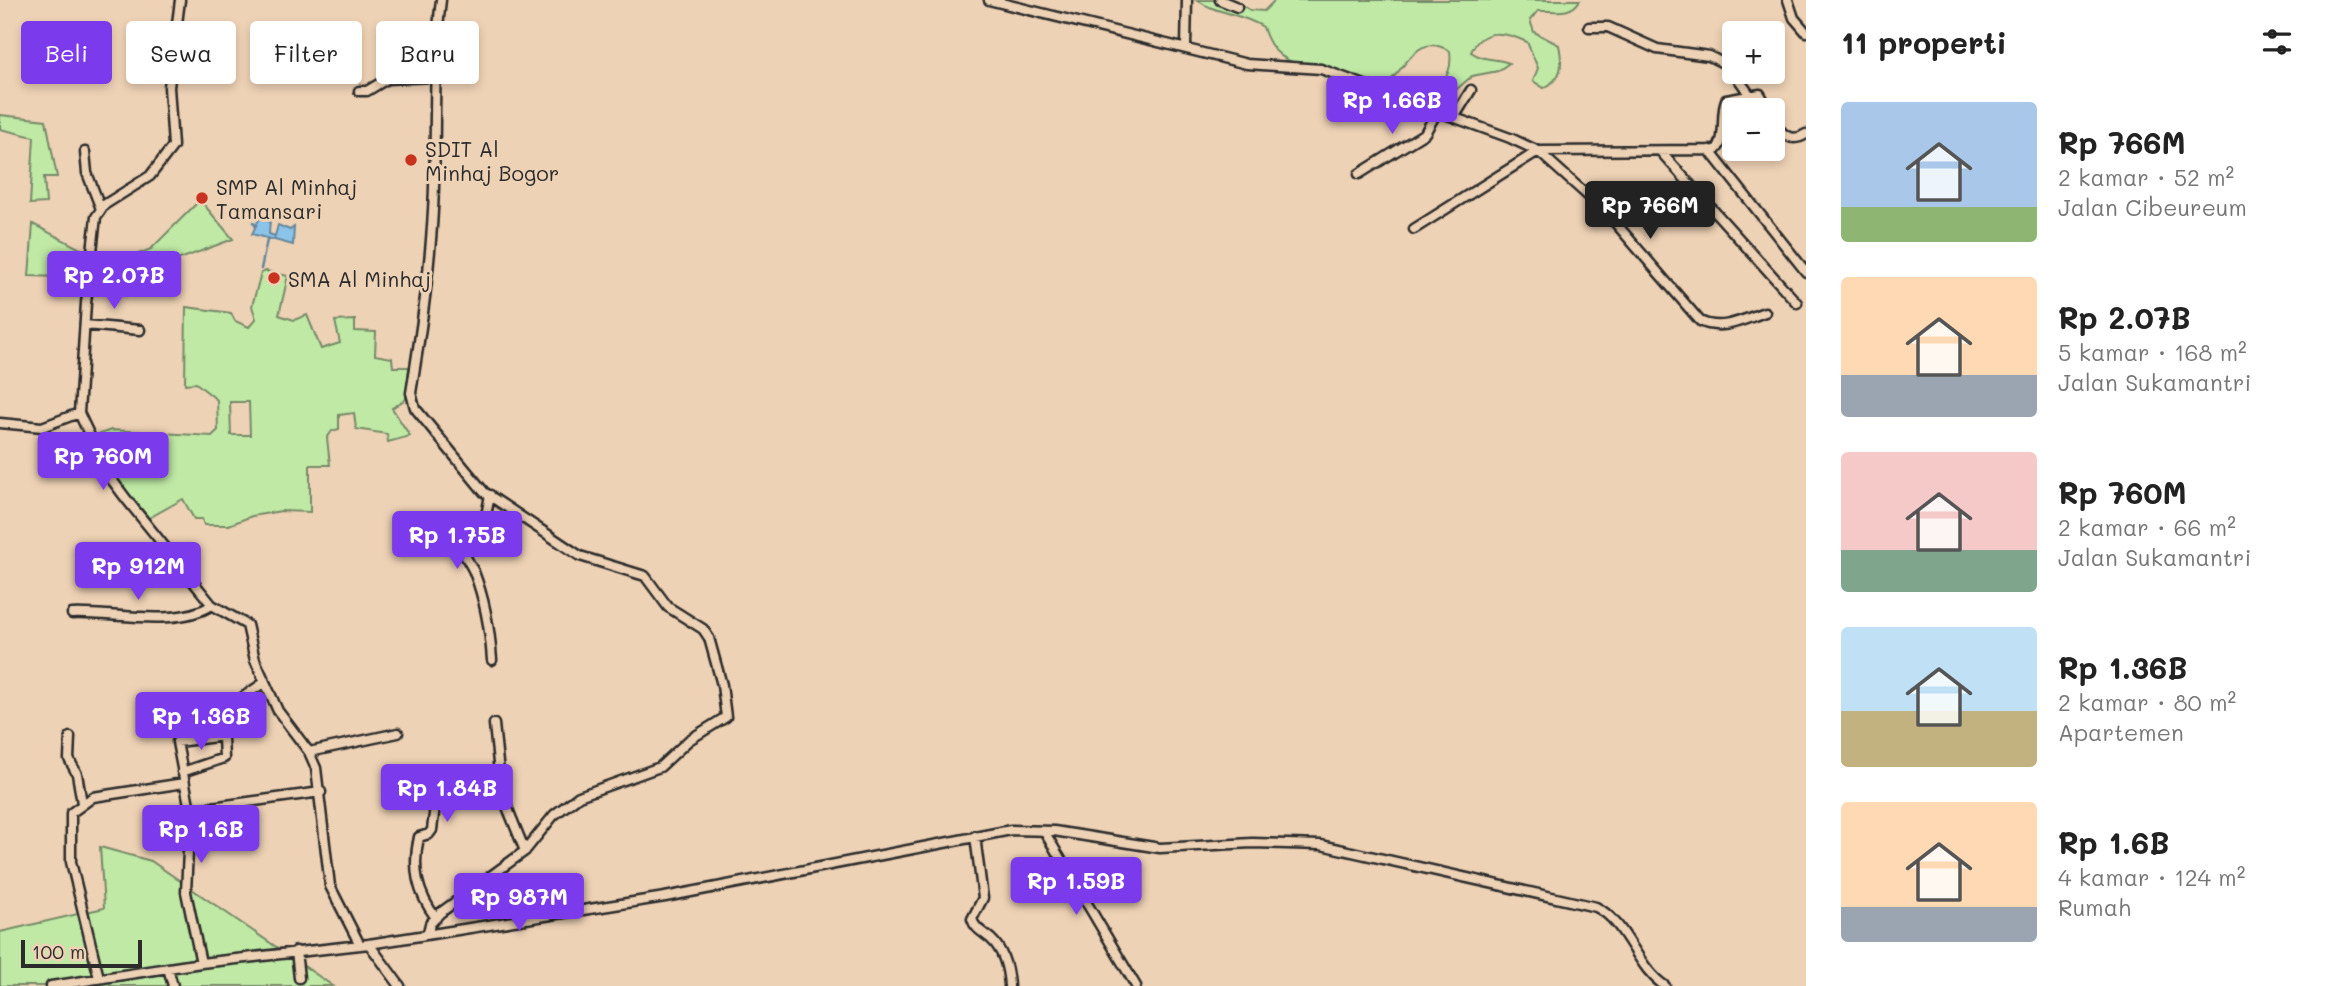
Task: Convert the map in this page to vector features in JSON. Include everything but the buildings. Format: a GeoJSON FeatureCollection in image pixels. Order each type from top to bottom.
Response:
{"type":"FeatureCollection","features":[{"type":"Feature","properties":{"kind":"street"},"geometry":{"type":"LineString","coordinates":[[101,209],[150,176],[173,146],[169,87],[180,0]]}},
{"type":"Feature","properties":{"kind":"street"},"geometry":{"type":"LineString","coordinates":[[439,21],[441,0]]}},
{"type":"Feature","properties":{"kind":"street"},"geometry":{"type":"LineString","coordinates":[[989,0],[1018,2],[1248,64],[1321,69],[1455,116],[1538,150],[1606,212],[1700,321],[1711,325],[1730,324],[1765,312]]}},
{"type":"Feature","properties":{"kind":"street"},"geometry":{"type":"LineString","coordinates":[[1186,47],[1187,0]]}},
{"type":"Feature","properties":{"kind":"street"},"geometry":{"type":"LineString","coordinates":[[1220,0],[1237,7]]}},
{"type":"Feature","properties":{"kind":"street"},"geometry":{"type":"LineString","coordinates":[[1788,0],[1794,19],[1806,32]]}},
{"type":"Feature","properties":{"kind":"street"},"geometry":{"type":"LineString","coordinates":[[1589,27],[1608,27],[1657,50],[1709,56],[1729,66],[1750,95]]}},
{"type":"Feature","properties":{"kind":"street"},"geometry":{"type":"LineString","coordinates":[[359,91],[372,89],[380,84]]}},
{"type":"Feature","properties":{"kind":"street"},"geometry":{"type":"LineString","coordinates":[[428,932],[436,918],[525,851],[554,815],[579,796],[660,767],[689,740],[723,722],[726,714],[716,662],[703,629],[668,607],[645,576],[580,556],[489,495],[479,487],[460,459],[425,424],[412,401],[426,300],[434,188],[434,84]]}},
{"type":"Feature","properties":{"kind":"street"},"geometry":{"type":"LineString","coordinates":[[1455,116],[1471,90]]}},
{"type":"Feature","properties":{"kind":"street"},"geometry":{"type":"LineString","coordinates":[[1414,229],[1538,150],[1716,150],[1720,146],[1726,100],[1750,95],[1760,95],[1762,98]]}},
{"type":"Feature","properties":{"kind":"street"},"geometry":{"type":"LineString","coordinates":[[1359,174],[1425,133],[1438,110]]}},
{"type":"Feature","properties":{"kind":"street"},"geometry":{"type":"LineString","coordinates":[[1785,135],[1794,138],[1806,134]]}},
{"type":"Feature","properties":{"kind":"street"},"geometry":{"type":"LineString","coordinates":[[1709,150],[1806,272]]}},
{"type":"Feature","properties":{"kind":"street"},"geometry":{"type":"LineString","coordinates":[[1660,151],[1797,303]]}},
{"type":"Feature","properties":{"kind":"street"},"geometry":{"type":"LineString","coordinates":[[85,152],[87,173],[101,209],[90,253],[79,413],[109,476],[212,605],[247,625],[265,682],[283,719],[309,752],[316,768],[331,891],[364,944],[400,986]]}},
{"type":"Feature","properties":{"kind":"street"},"geometry":{"type":"LineString","coordinates":[[85,325],[140,330]]}},
{"type":"Feature","properties":{"kind":"street"},"geometry":{"type":"LineString","coordinates":[[0,423],[41,427],[79,413]]}},
{"type":"Feature","properties":{"kind":"street"},"geometry":{"type":"LineString","coordinates":[[489,495],[485,521],[461,537],[460,543],[475,574],[486,612],[492,660]]}},
{"type":"Feature","properties":{"kind":"street"},"geometry":{"type":"LineString","coordinates":[[72,614],[113,617],[186,615],[212,605]]}},
{"type":"Feature","properties":{"kind":"street"},"geometry":{"type":"LineString","coordinates":[[182,772],[224,758],[222,718],[225,708],[265,682]]}},
{"type":"Feature","properties":{"kind":"street"},"geometry":{"type":"LineString","coordinates":[[494,724],[501,792],[525,851]]}},
{"type":"Feature","properties":{"kind":"street"},"geometry":{"type":"LineString","coordinates":[[309,752],[398,733]]}},
{"type":"Feature","properties":{"kind":"street"},"geometry":{"type":"LineString","coordinates":[[201,963],[186,892],[190,810],[178,740],[223,736]]}},
{"type":"Feature","properties":{"kind":"street"},"geometry":{"type":"LineString","coordinates":[[70,737],[69,759],[77,774],[82,803]]}},
{"type":"Feature","properties":{"kind":"street"},"geometry":{"type":"LineString","coordinates":[[99,978],[71,862],[70,819],[82,803],[93,797],[184,783]]}},
{"type":"Feature","properties":{"kind":"street"},"geometry":{"type":"LineString","coordinates":[[400,794],[437,790],[447,786],[501,792]]}},
{"type":"Feature","properties":{"kind":"street"},"geometry":{"type":"LineString","coordinates":[[436,918],[419,892],[416,860],[419,837],[430,833],[437,790]]}},
{"type":"Feature","properties":{"kind":"street"},"geometry":{"type":"LineString","coordinates":[[190,810],[321,792]]}},
{"type":"Feature","properties":{"kind":"street"},"geometry":{"type":"LineString","coordinates":[[51,986],[201,963],[364,944],[665,897],[1011,831],[1044,831],[1160,848],[1252,843],[1321,845],[1596,907],[1610,916],[1644,967],[1665,986]]}},
{"type":"Feature","properties":{"kind":"street"},"geometry":{"type":"LineString","coordinates":[[1044,831],[1136,986]]}},
{"type":"Feature","properties":{"kind":"street"},"geometry":{"type":"LineString","coordinates":[[975,836],[983,898],[972,919],[974,925],[995,943],[1004,959],[1009,986]]}},
{"type":"Feature","properties":{"kind":"street"},"geometry":{"type":"LineString","coordinates":[[296,951],[299,978]]}},
{"type":"Feature","properties":{"kind":"street"},"geometry":{"type":"LineString","coordinates":[[168,968],[173,986]]}},
{"type":"Feature","properties":{"kind":"green space"},"geometry":{"type":"Polygon","coordinates":[[[1197,0],[1234,0],[1250,10],[1264,11],[1275,0],[1580,0],[1567,10],[1538,11],[1530,20],[1534,32],[1559,45],[1560,70],[1550,84],[1544,88],[1533,81],[1538,68],[1527,42],[1503,34],[1488,35],[1481,38],[1471,52],[1480,57],[1509,63],[1498,71],[1472,76],[1443,101],[1435,89],[1448,72],[1450,51],[1435,45],[1424,47],[1414,53],[1386,84],[1374,92],[1353,95],[1324,76],[1281,56],[1270,44],[1263,27],[1255,22],[1204,5],[1197,0]]]}},
{"type":"Feature","properties":{"kind":"green space"},"geometry":{"type":"Polygon","coordinates":[[[0,115],[46,120],[57,177],[44,177],[46,203],[30,204],[34,137],[0,129],[0,115]]]}},
{"type":"Feature","properties":{"kind":"green space"},"geometry":{"type":"Polygon","coordinates":[[[200,200],[233,239],[127,279],[29,276],[33,224],[111,265],[151,249],[200,200]]]}},
{"type":"Feature","properties":{"kind":"green space"},"geometry":{"type":"Polygon","coordinates":[[[266,271],[288,276],[279,315],[294,320],[307,315],[321,349],[340,343],[335,321],[355,320],[355,331],[376,332],[375,355],[392,358],[393,367],[409,367],[406,399],[392,408],[410,436],[388,442],[387,434],[356,429],[354,413],[339,415],[339,429],[332,431],[327,438],[330,465],[310,465],[310,512],[281,511],[252,516],[229,525],[204,525],[202,519],[194,519],[183,499],[149,518],[119,482],[97,435],[111,430],[212,436],[218,430],[217,400],[196,383],[185,384],[186,307],[231,313],[235,321],[249,327],[256,319],[252,306],[261,273],[266,271]],[[230,402],[231,435],[250,435],[249,402],[230,402]]]}},
{"type":"Feature","properties":{"kind":"green space"},"geometry":{"type":"Polygon","coordinates":[[[100,847],[151,861],[333,986],[0,986],[0,932],[104,908],[100,847]]]}},
{"type":"Feature","properties":{"kind":"water"},"geometry":{"type":"Polygon","coordinates":[[[259,219],[270,219],[269,234],[275,236],[278,225],[290,230],[294,227],[293,245],[252,234],[259,219]]]}},
{"type":"Feature","properties":{"kind":"waterway"},"geometry":{"type":"LineString","coordinates":[[261,269],[267,240],[274,239]]}},
{"type":"Feature","properties":{"kind":"place","name":"SDIT Al Minhaj Bogor"},"geometry":{"type":"Point","coordinates":[411,160]}},
{"type":"Feature","properties":{"kind":"place","name":"SMP Al Minhaj Tamansari"},"geometry":{"type":"Point","coordinates":[202,198]}},
{"type":"Feature","properties":{"kind":"place","name":"SMA Al Minhaj"},"geometry":{"type":"Point","coordinates":[274,278]}}]}
